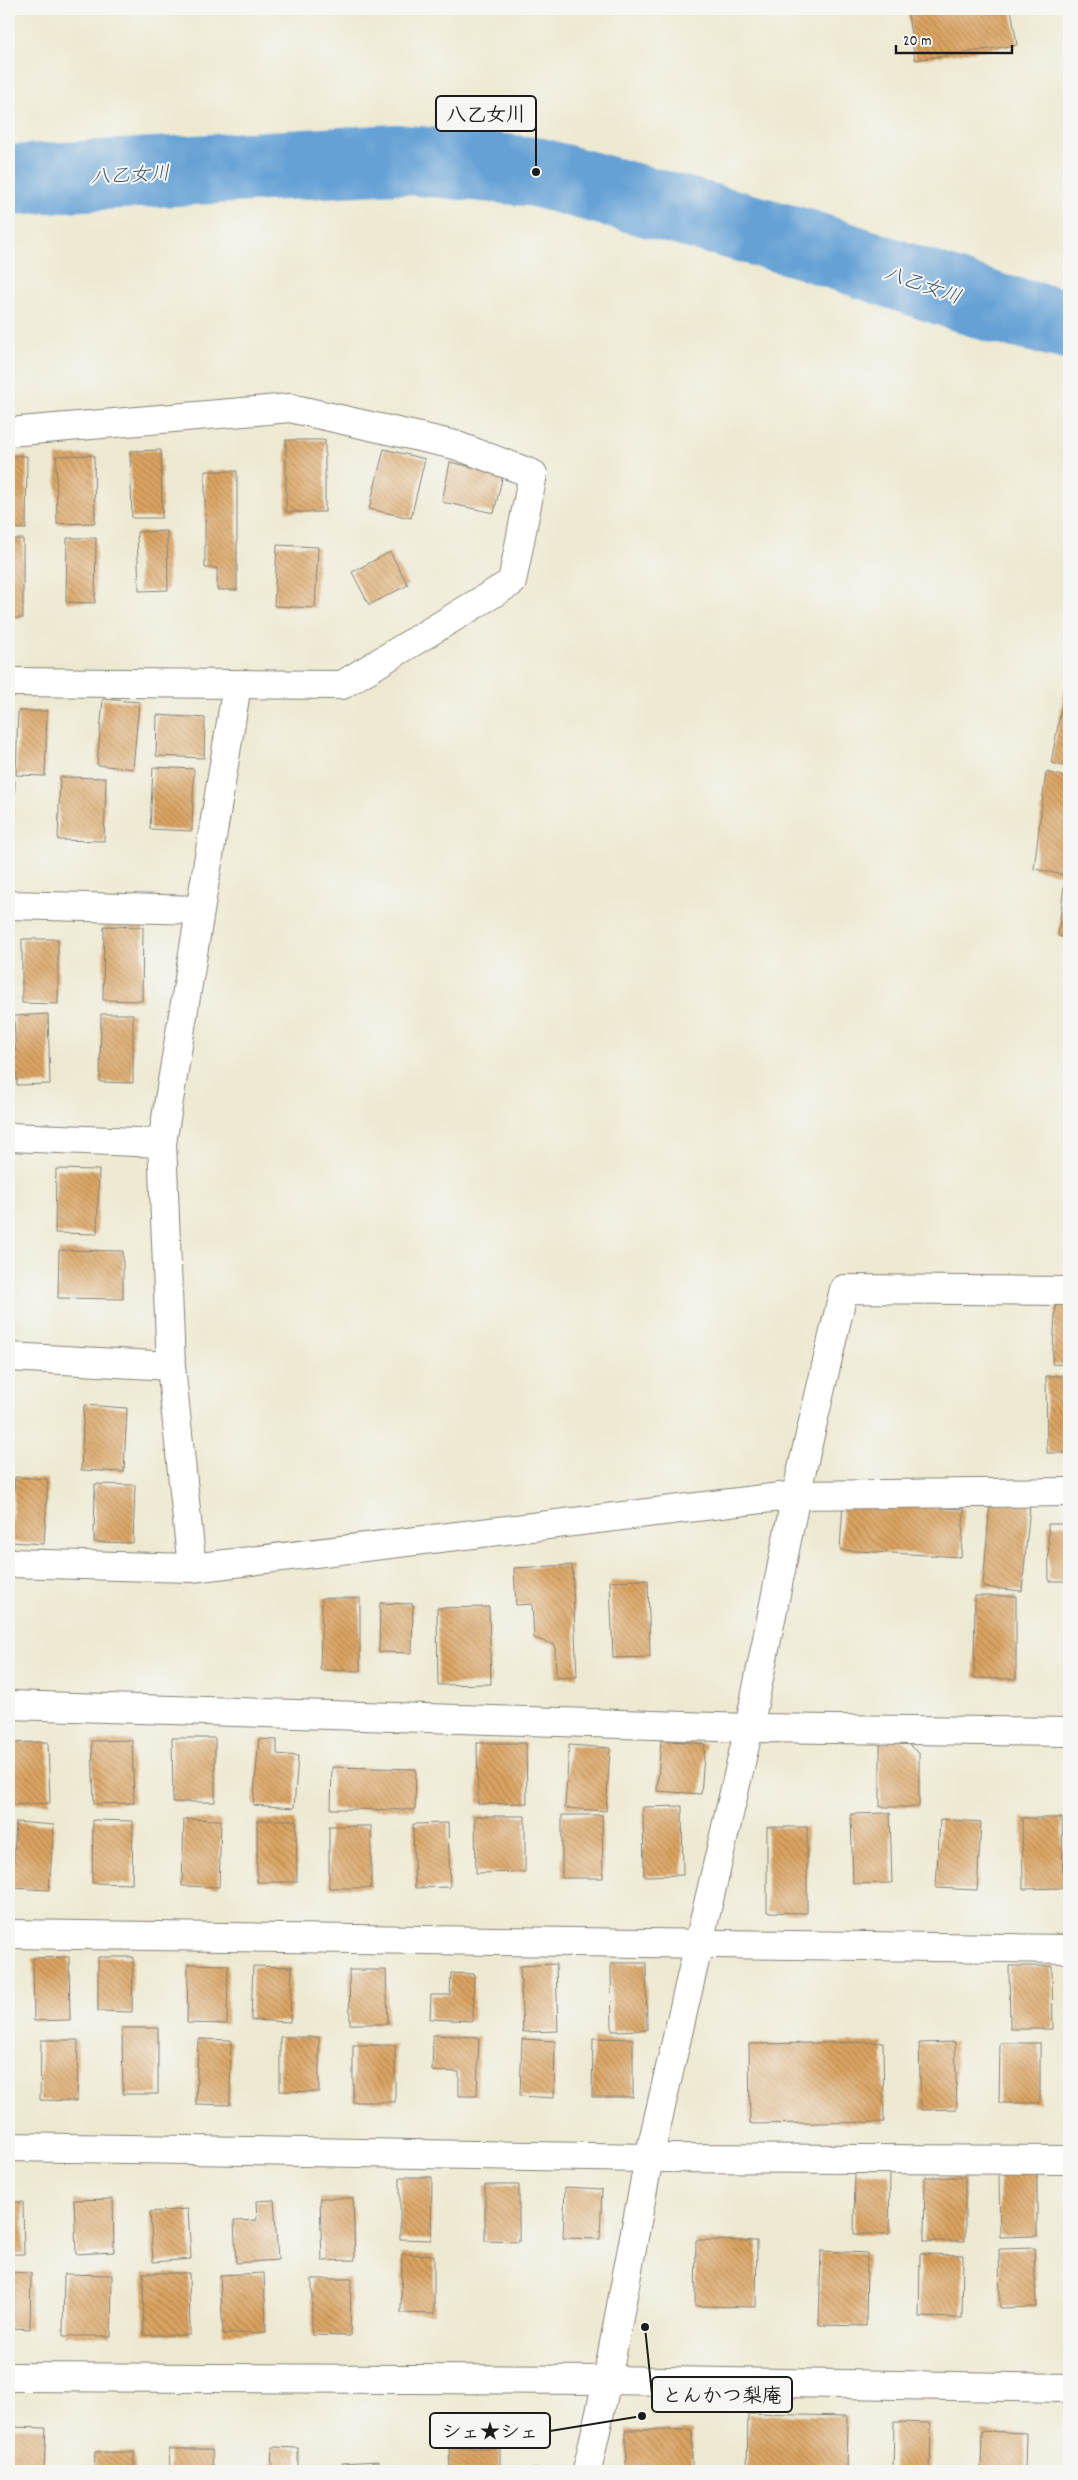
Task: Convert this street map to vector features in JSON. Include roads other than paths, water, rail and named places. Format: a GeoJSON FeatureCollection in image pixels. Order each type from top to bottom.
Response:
{"type":"FeatureCollection","features":[{"type":"Feature","properties":{"kind":"street"},"geometry":{"type":"LineString","coordinates":[[9,432],[290,408],[455,445],[534,474],[512,582],[342,685],[9,682]]}},
{"type":"Feature","properties":{"kind":"street"},"geometry":{"type":"LineString","coordinates":[[192,1568],[171,1366],[162,1143],[238,685]]}},
{"type":"Feature","properties":{"kind":"street"},"geometry":{"type":"LineString","coordinates":[[9,905],[200,910]]}},
{"type":"Feature","properties":{"kind":"street"},"geometry":{"type":"LineString","coordinates":[[9,1137],[162,1143]]}},
{"type":"Feature","properties":{"kind":"street"},"geometry":{"type":"LineString","coordinates":[[587,2471],[608,2380],[649,2158],[749,1728],[796,1495],[844,1288],[1069,1291]]}},
{"type":"Feature","properties":{"kind":"street"},"geometry":{"type":"LineString","coordinates":[[9,1357],[171,1366]]}},
{"type":"Feature","properties":{"kind":"street"},"geometry":{"type":"LineString","coordinates":[[9,1563],[192,1568],[796,1495],[1069,1492]]}},
{"type":"Feature","properties":{"kind":"street"},"geometry":{"type":"LineString","coordinates":[[9,1705],[749,1728],[1069,1732]]}},
{"type":"Feature","properties":{"kind":"street"},"geometry":{"type":"LineString","coordinates":[[9,1934],[1069,1949]]}},
{"type":"Feature","properties":{"kind":"street"},"geometry":{"type":"LineString","coordinates":[[9,2148],[649,2158],[1069,2160]]}},
{"type":"Feature","properties":{"kind":"street"},"geometry":{"type":"LineString","coordinates":[[9,2376],[608,2380],[1069,2388]]}},
{"type":"Feature","properties":{"kind":"waterway","name":"八乙女川"},"geometry":{"type":"LineString","coordinates":[[9,180],[397,159],[536,172],[805,244],[998,309],[1069,325]]}},
{"type":"Feature","properties":{"kind":"place","name":"八乙女川"},"geometry":{"type":"Point","coordinates":[536,172]}},
{"type":"Feature","properties":{"kind":"place","name":"とんかつ梨庵"},"geometry":{"type":"Point","coordinates":[645,2327]}},
{"type":"Feature","properties":{"kind":"place","name":"シェ★シェ"},"geometry":{"type":"Point","coordinates":[642,2416]}}]}
